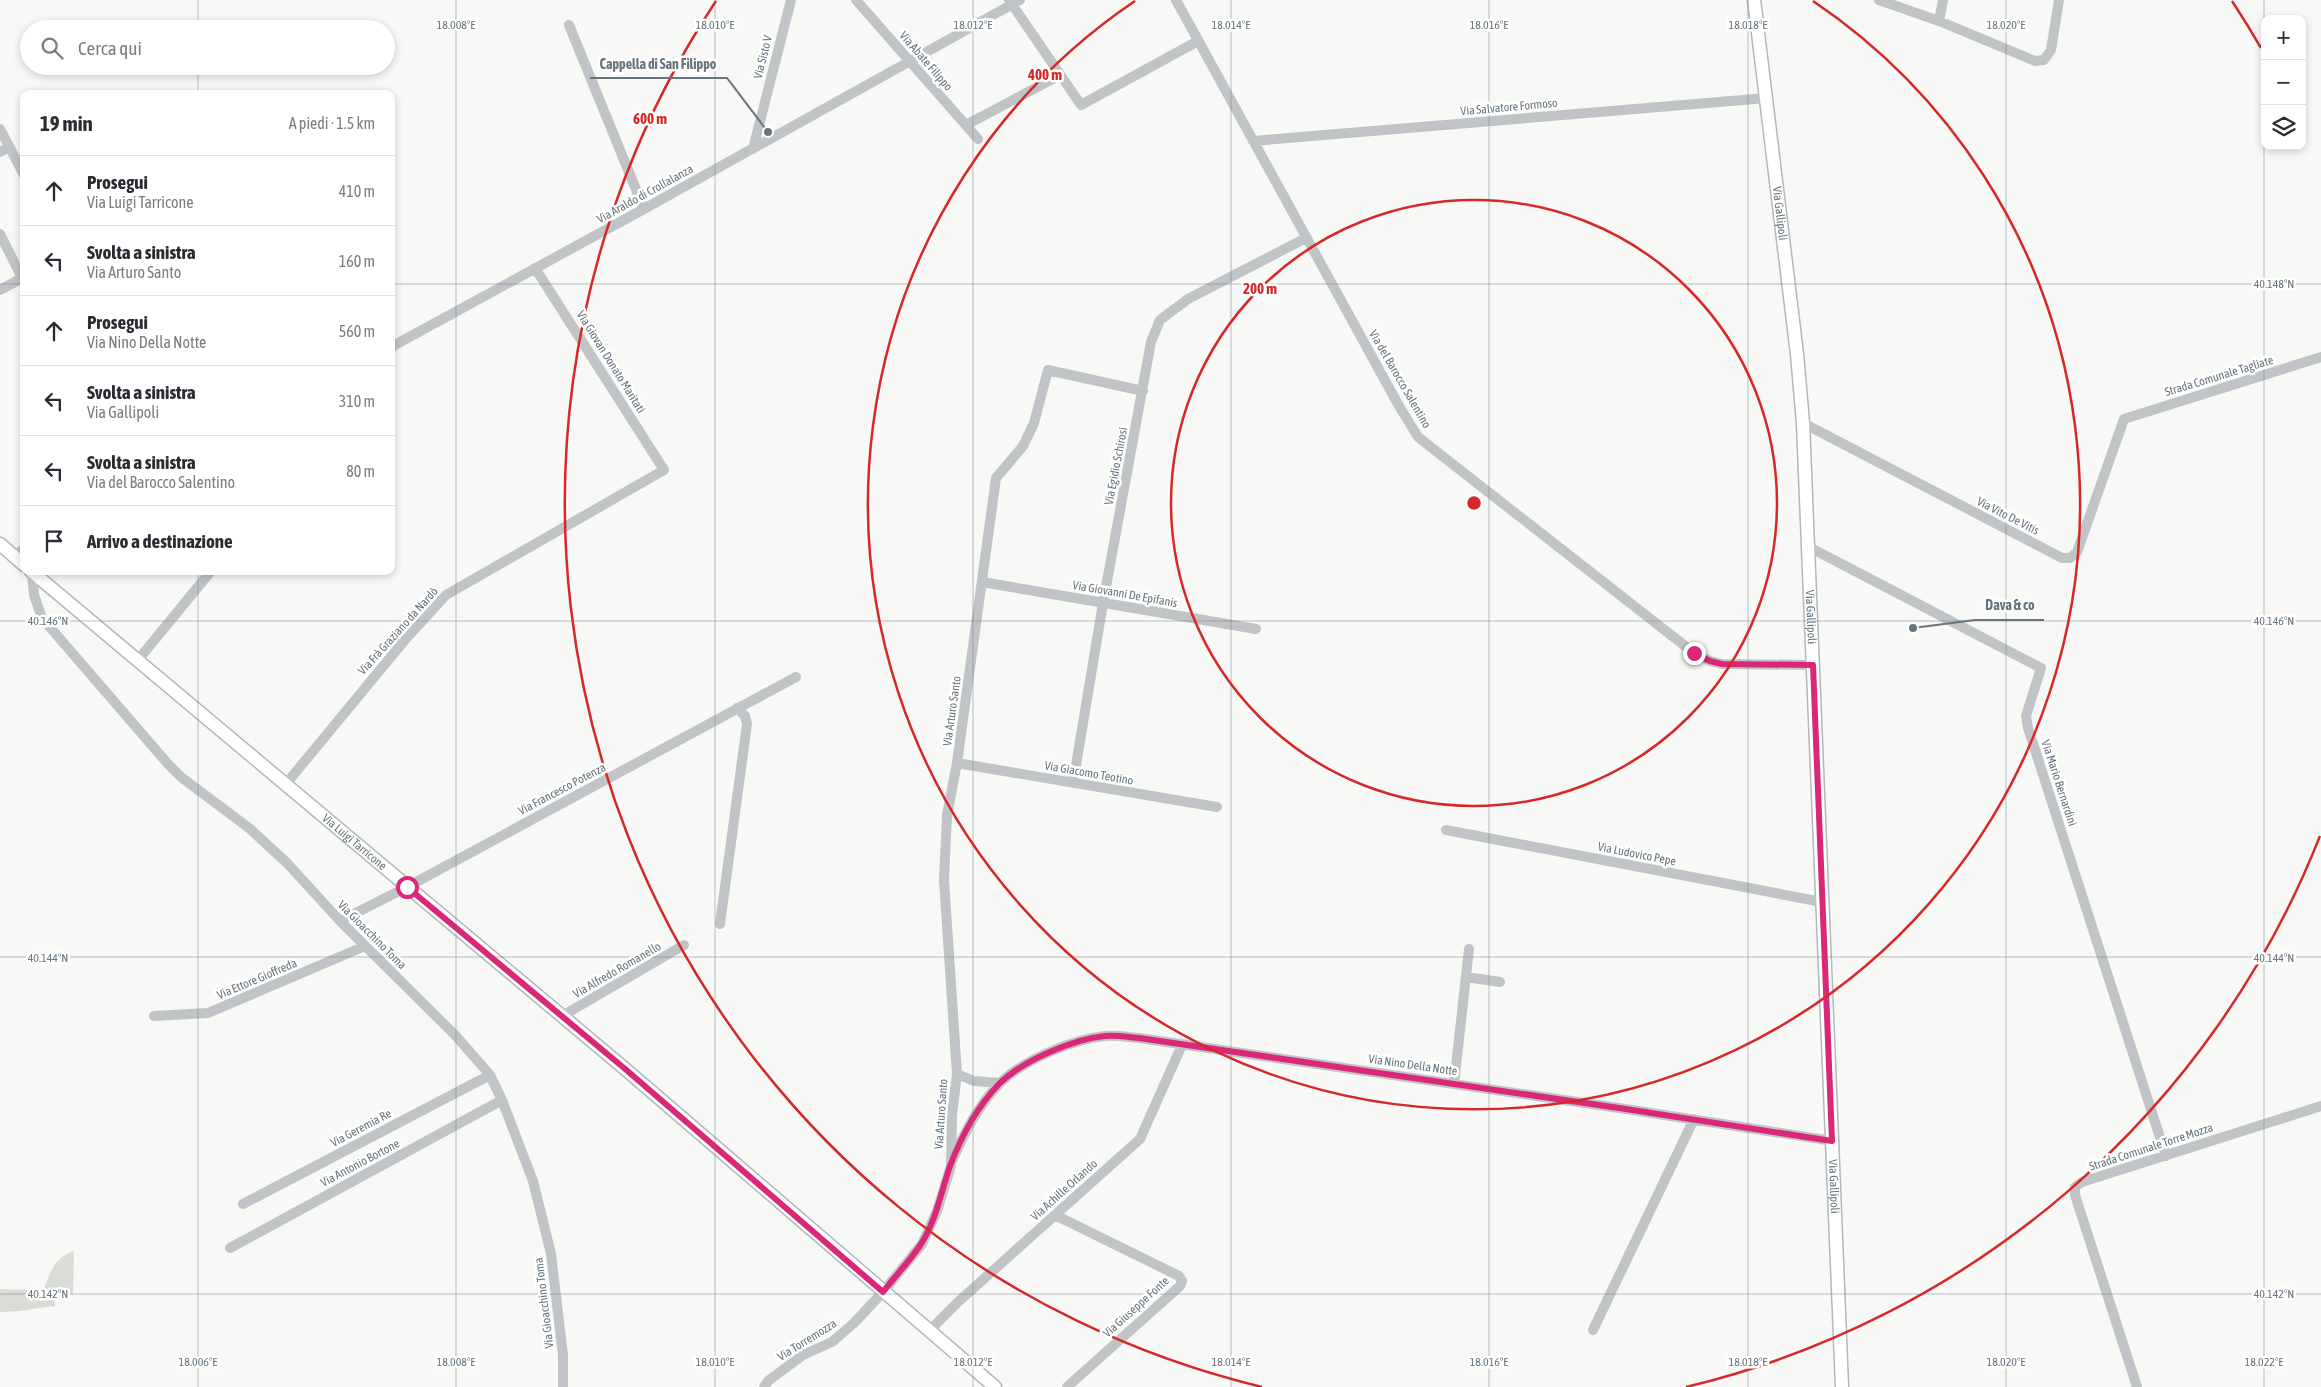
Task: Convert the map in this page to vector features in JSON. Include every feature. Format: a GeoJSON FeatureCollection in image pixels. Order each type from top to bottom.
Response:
{"type":"FeatureCollection","features":[{"type":"Feature","properties":{"kind":"main road","name":"Via Gallipoli"},"geometry":{"type":"LineString","coordinates":[[1754,0],[1797,354],[1803,423],[1842,1387]]}},
{"type":"Feature","properties":{"kind":"main road","name":"Via Luigi Tarricone"},"geometry":{"type":"LineString","coordinates":[[0,544],[19,552]]}},
{"type":"Feature","properties":{"kind":"main road","name":"Via Luigi Tarricone"},"geometry":{"type":"LineString","coordinates":[[36,575],[562,1016],[996,1387]]}},
{"type":"Feature","properties":{"kind":"street","name":"Via Sisto V"},"geometry":{"type":"LineString","coordinates":[[753,149],[791,0]]}},
{"type":"Feature","properties":{"kind":"street","name":"Via Abate Filippo"},"geometry":{"type":"LineString","coordinates":[[856,0],[978,139]]}},
{"type":"Feature","properties":{"kind":"street","name":"Via del Barocco Salentino"},"geometry":{"type":"LineString","coordinates":[[1176,0],[1398,406],[1418,437],[1694,653],[1710,661],[1722,664],[1813,665]]}},
{"type":"Feature","properties":{"kind":"street"},"geometry":{"type":"LineString","coordinates":[[1879,0],[1939,21],[2035,60],[2044,60],[2051,50],[2059,0]]}},
{"type":"Feature","properties":{"kind":"street"},"geometry":{"type":"LineString","coordinates":[[1939,21],[1943,0]]}},
{"type":"Feature","properties":{"kind":"street","name":"Via Araldo di Crollalanza"},"geometry":{"type":"LineString","coordinates":[[395,345],[753,149],[1014,2]]}},
{"type":"Feature","properties":{"kind":"street"},"geometry":{"type":"LineString","coordinates":[[1014,2],[1081,105],[1198,41]]}},
{"type":"Feature","properties":{"kind":"street"},"geometry":{"type":"LineString","coordinates":[[569,25],[644,209]]}},
{"type":"Feature","properties":{"kind":"street"},"geometry":{"type":"LineString","coordinates":[[966,126],[1060,75]]}},
{"type":"Feature","properties":{"kind":"street","name":"Via Salvatore Formoso"},"geometry":{"type":"LineString","coordinates":[[1253,141],[1767,98]]}},
{"type":"Feature","properties":{"kind":"street"},"geometry":{"type":"LineString","coordinates":[[0,129],[5,150],[20,170]]}},
{"type":"Feature","properties":{"kind":"street"},"geometry":{"type":"LineString","coordinates":[[0,234],[20,272]]}},
{"type":"Feature","properties":{"kind":"street","name":"Via Egidio Schirosi"},"geometry":{"type":"LineString","coordinates":[[1073,783],[1103,603],[1152,342],[1160,320],[1188,299],[1306,238]]}},
{"type":"Feature","properties":{"kind":"street","name":"Via Giovan Donato Maritati"},"geometry":{"type":"LineString","coordinates":[[535,268],[664,470]]}},
{"type":"Feature","properties":{"kind":"street"},"geometry":{"type":"LineString","coordinates":[[0,290],[20,280]]}},
{"type":"Feature","properties":{"kind":"street","name":"Strada Comunale Tagliate"},"geometry":{"type":"LineString","coordinates":[[2124,419],[2321,357]]}},
{"type":"Feature","properties":{"kind":"street","name":"Via Arturo Santo"},"geometry":{"type":"LineString","coordinates":[[950,1166],[952,1115],[957,1074],[944,880],[947,815],[985,582],[996,478],[1023,446],[1034,423],[1048,370],[1143,391]]}},
{"type":"Feature","properties":{"kind":"street","name":"Via Vito De Vitis"},"geometry":{"type":"LineString","coordinates":[[1803,423],[2062,558],[2070,558],[2077,552],[2124,419]]}},
{"type":"Feature","properties":{"kind":"street","name":"Via Frà Graziano da Nardò"},"geometry":{"type":"LineString","coordinates":[[285,785],[404,641],[446,595],[664,470]]}},
{"type":"Feature","properties":{"kind":"street","name":"Via Mario Bernardini"},"geometry":{"type":"LineString","coordinates":[[1808,546],[2041,668],[2026,716],[2028,728],[2166,1156]]}},
{"type":"Feature","properties":{"kind":"street","name":"Via Gioacchino Toma"},"geometry":{"type":"LineString","coordinates":[[30,575],[34,595],[42,618],[181,778],[249,828],[287,863],[340,921],[456,1036],[490,1075],[502,1100],[533,1181],[551,1254],[563,1355],[563,1387]]}},
{"type":"Feature","properties":{"kind":"street"},"geometry":{"type":"LineString","coordinates":[[138,660],[208,575]]}},
{"type":"Feature","properties":{"kind":"street","name":"Via Giovanni De Epifanis"},"geometry":{"type":"LineString","coordinates":[[985,582],[1256,629]]}},
{"type":"Feature","properties":{"kind":"street","name":"Via Francesco Potenza"},"geometry":{"type":"LineString","coordinates":[[340,921],[407,887],[796,677]]}},
{"type":"Feature","properties":{"kind":"street"},"geometry":{"type":"LineString","coordinates":[[720,924],[747,724],[745,716],[737,708]]}},
{"type":"Feature","properties":{"kind":"street","name":"Via Giacomo Teotino"},"geometry":{"type":"LineString","coordinates":[[957,763],[1217,807]]}},
{"type":"Feature","properties":{"kind":"street","name":"Via Ludovico Pepe"},"geometry":{"type":"LineString","coordinates":[[1446,830],[1822,902]]}},
{"type":"Feature","properties":{"kind":"street","name":"Via Ettore Gioffreda"},"geometry":{"type":"LineString","coordinates":[[154,1016],[208,1013],[365,946]]}},
{"type":"Feature","properties":{"kind":"street","name":"Via Alfredo Romanello"},"geometry":{"type":"LineString","coordinates":[[562,1016],[684,946]]}},
{"type":"Feature","properties":{"kind":"street"},"geometry":{"type":"LineString","coordinates":[[1454,1084],[1469,949]]}},
{"type":"Feature","properties":{"kind":"street"},"geometry":{"type":"LineString","coordinates":[[1466,977],[1500,982]]}},
{"type":"Feature","properties":{"kind":"street","name":"Via Nino Della Notte"},"geometry":{"type":"LineString","coordinates":[[1000,1083],[1037,1058],[1080,1040],[1107,1036],[1454,1084],[1832,1141]]}},
{"type":"Feature","properties":{"kind":"street","name":"Via Achille Orlando"},"geometry":{"type":"LineString","coordinates":[[929,1331],[958,1302],[1140,1139],[1182,1045]]}},
{"type":"Feature","properties":{"kind":"street"},"geometry":{"type":"LineString","coordinates":[[957,1074],[974,1081],[1000,1083]]}},
{"type":"Feature","properties":{"kind":"street","name":"Via Geremia Re"},"geometry":{"type":"LineString","coordinates":[[243,1204],[490,1075]]}},
{"type":"Feature","properties":{"kind":"street","name":"Via Arturo Santo"},"geometry":{"type":"LineString","coordinates":[[883,1292],[922,1244],[937,1210],[950,1166],[964,1134],[980,1108],[1000,1083]]}},
{"type":"Feature","properties":{"kind":"street","name":"Via Antonio Bortone"},"geometry":{"type":"LineString","coordinates":[[230,1248],[502,1100]]}},
{"type":"Feature","properties":{"kind":"street","name":"Strada Comunale Torre Mozza"},"geometry":{"type":"LineString","coordinates":[[2137,1387],[2075,1195],[2076,1187],[2082,1182],[2321,1106]]}},
{"type":"Feature","properties":{"kind":"street"},"geometry":{"type":"LineString","coordinates":[[1593,1330],[1694,1119]]}},
{"type":"Feature","properties":{"kind":"street","name":"Via Giuseppe Fonte"},"geometry":{"type":"LineString","coordinates":[[1055,1215],[1179,1276],[1182,1280],[1180,1286],[1066,1387]]}},
{"type":"Feature","properties":{"kind":"street","name":"Via Torremozza"},"geometry":{"type":"LineString","coordinates":[[764,1387],[768,1381],[803,1355],[832,1342],[854,1324],[883,1292]]}},
{"type":"Feature","properties":{"kind":"shaded area"},"geometry":{"type":"Polygon","coordinates":[[[74,1251],[73,1295],[63,1290],[54,1295],[55,1306],[0,1312],[0,1289],[33,1290],[38,1296],[41,1295],[56,1263],[74,1251]]]}},
{"type":"Feature","properties":{"kind":"place","name":"Cappella di San Filippo"},"geometry":{"type":"Point","coordinates":[768,132]}},
{"type":"Feature","properties":{"kind":"place","name":"Dava & co"},"geometry":{"type":"Point","coordinates":[1913,628]}},
{"type":"Feature","properties":{"kind":"route"},"geometry":{"type":"LineString","coordinates":[[407,887],[624,1068],[883,1292],[922,1244],[937,1210],[950,1166],[964,1134],[980,1108],[1000,1083],[1037,1058],[1080,1040],[1107,1036],[1139,1038],[1832,1141],[1813,665],[1722,664],[1710,661],[1694,653]]}}]}
